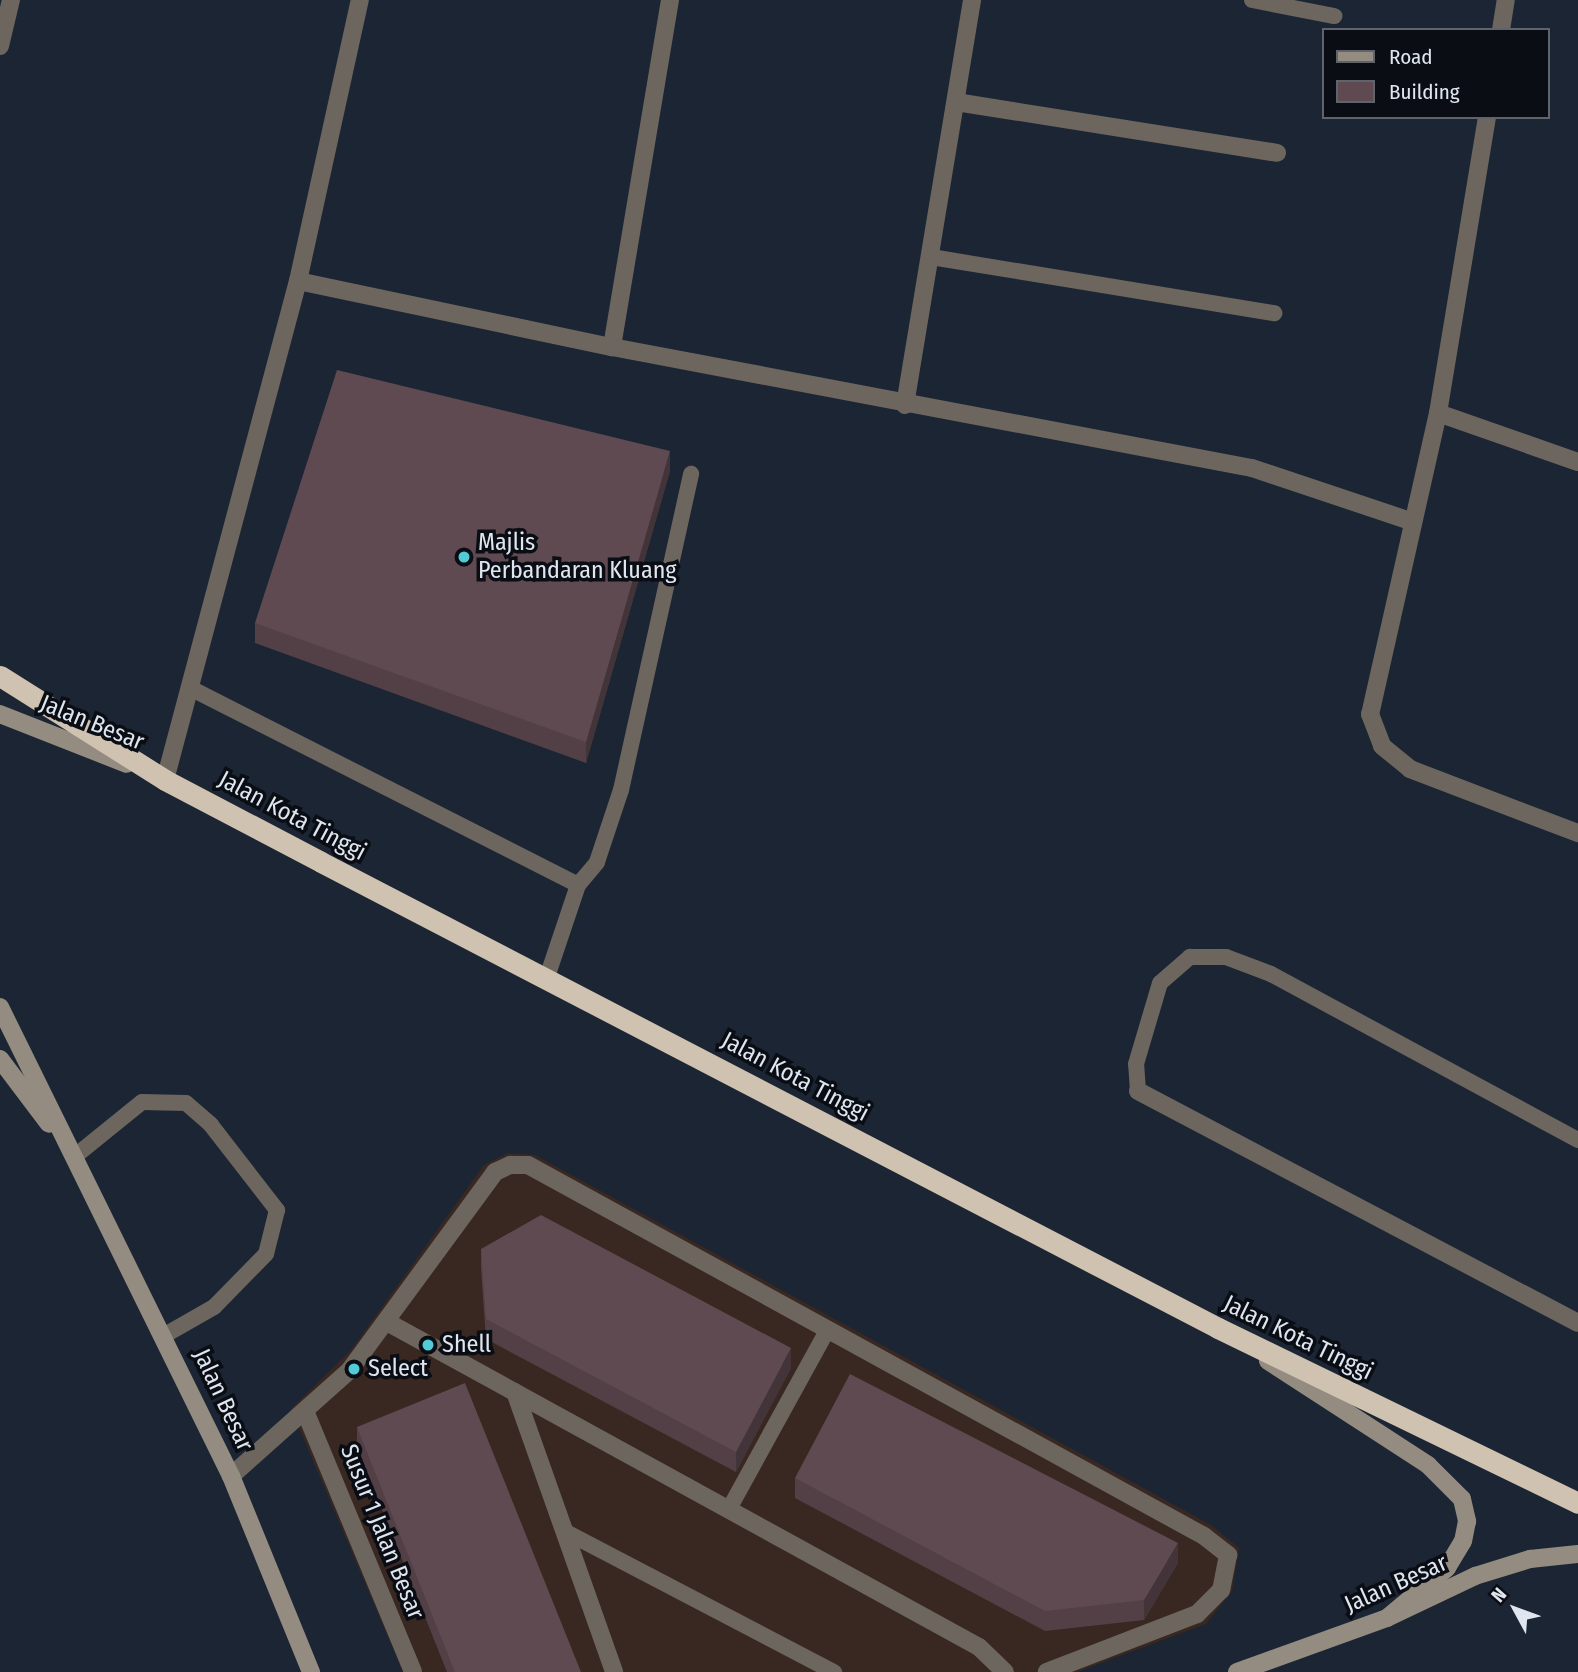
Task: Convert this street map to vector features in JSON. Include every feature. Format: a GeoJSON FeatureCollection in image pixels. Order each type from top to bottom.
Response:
{"type":"FeatureCollection","features":[{"type":"Feature","properties":{"kind":"highway","name":"Jalan Kota Tinggi"},"geometry":{"type":"LineString","coordinates":[[0,676],[165,780],[1218,1328],[1578,1503]]}},
{"type":"Feature","properties":{"kind":"main road","name":"Jalan Besar"},"geometry":{"type":"LineString","coordinates":[[0,713],[165,780]]}},
{"type":"Feature","properties":{"kind":"main road","name":"Jalan Besar"},"geometry":{"type":"LineString","coordinates":[[0,1007],[165,1335],[231,1476],[311,1672]]}},
{"type":"Feature","properties":{"kind":"main road","name":"Jalan Besar"},"geometry":{"type":"LineString","coordinates":[[0,1059],[74,1157]]}},
{"type":"Feature","properties":{"kind":"main road"},"geometry":{"type":"LineString","coordinates":[[1218,1328],[1428,1465],[1462,1499],[1467,1521],[1463,1541],[1447,1568],[1388,1618]]}},
{"type":"Feature","properties":{"kind":"main road","name":"Jalan Besar"},"geometry":{"type":"LineString","coordinates":[[1237,1672],[1388,1618],[1475,1576],[1530,1559],[1578,1554]]}},
{"type":"Feature","properties":{"kind":"street"},"geometry":{"type":"LineString","coordinates":[[0,46],[11,0]]}},
{"type":"Feature","properties":{"kind":"street"},"geometry":{"type":"LineString","coordinates":[[165,780],[192,689],[298,281],[360,0]]}},
{"type":"Feature","properties":{"kind":"street"},"geometry":{"type":"LineString","coordinates":[[611,347],[670,0]]}},
{"type":"Feature","properties":{"kind":"street"},"geometry":{"type":"LineString","coordinates":[[905,405],[972,0]]}},
{"type":"Feature","properties":{"kind":"street"},"geometry":{"type":"LineString","coordinates":[[1501,28],[1506,0]]}},
{"type":"Feature","properties":{"kind":"street"},"geometry":{"type":"LineString","coordinates":[[956,102],[1276,153]]}},
{"type":"Feature","properties":{"kind":"street"},"geometry":{"type":"LineString","coordinates":[[1486,119],[1438,413],[1370,714],[1382,746],[1410,769],[1578,833]]}},
{"type":"Feature","properties":{"kind":"street"},"geometry":{"type":"LineString","coordinates":[[298,281],[905,405],[1252,468],[1413,522]]}},
{"type":"Feature","properties":{"kind":"street"},"geometry":{"type":"LineString","coordinates":[[1438,413],[1578,462]]}},
{"type":"Feature","properties":{"kind":"street"},"geometry":{"type":"LineString","coordinates":[[1138,1091],[1578,1322]]}},
{"type":"Feature","properties":{"kind":"street"},"geometry":{"type":"LineString","coordinates":[[231,1476],[349,1371],[495,1172],[510,1165],[528,1165],[1204,1536],[1228,1555],[1221,1590],[1197,1614],[1047,1672]]}},
{"type":"Feature","properties":{"kind":"street"},"geometry":{"type":"LineString","coordinates":[[387,1322],[979,1647],[1005,1672]]}},
{"type":"Feature","properties":{"kind":"street"},"geometry":{"type":"LineString","coordinates":[[515,1392],[614,1672]]}},
{"type":"Feature","properties":{"kind":"street","name":"Susur 1 Jalan Besar"},"geometry":{"type":"LineString","coordinates":[[305,1411],[413,1672]]}},
{"type":"Feature","properties":{"kind":"lane"},"geometry":{"type":"LineString","coordinates":[[1252,0],[1334,16]]}},
{"type":"Feature","properties":{"kind":"lane"},"geometry":{"type":"LineString","coordinates":[[931,257],[1274,313]]}},
{"type":"Feature","properties":{"kind":"lane"},"geometry":{"type":"LineString","coordinates":[[547,977],[578,885],[597,862],[621,790],[691,474]]}},
{"type":"Feature","properties":{"kind":"lane"},"geometry":{"type":"LineString","coordinates":[[192,689],[578,885]]}},
{"type":"Feature","properties":{"kind":"lane"},"geometry":{"type":"LineString","coordinates":[[1138,1091],[1136,1064],[1160,983],[1190,957],[1226,957],[1270,974],[1578,1139]]}},
{"type":"Feature","properties":{"kind":"lane"},"geometry":{"type":"LineString","coordinates":[[74,1157],[142,1102],[186,1103],[211,1125],[277,1210],[266,1254],[214,1307],[165,1335]]}},
{"type":"Feature","properties":{"kind":"lane"},"geometry":{"type":"LineString","coordinates":[[729,1509],[827,1331]]}},
{"type":"Feature","properties":{"kind":"lane"},"geometry":{"type":"LineString","coordinates":[[564,1531],[834,1672]]}},
{"type":"Feature","properties":{"kind":"shaded area"},"geometry":{"type":"Polygon","coordinates":[[[508,1153],[535,1155],[1211,1525],[1239,1548],[1232,1591],[1206,1624],[1077,1672],[403,1672],[291,1409],[351,1350],[484,1165],[508,1153]]]}},
{"type":"Feature","properties":{"kind":"building","name":"Majlis Perbandaran Kluang"},"geometry":{"type":"Polygon","coordinates":[[[337,370],[670,451],[586,742],[255,623],[337,370]]]}},
{"type":"Feature","properties":{"kind":"building"},"geometry":{"type":"Polygon","coordinates":[[[541,1215],[791,1348],[736,1452],[486,1319],[481,1249],[541,1215]]]}},
{"type":"Feature","properties":{"kind":"building"},"geometry":{"type":"Polygon","coordinates":[[[850,1374],[1178,1543],[1144,1600],[1045,1611],[795,1478],[850,1374]]]}},
{"type":"Feature","properties":{"kind":"building"},"geometry":{"type":"Polygon","coordinates":[[[465,1383],[581,1672],[455,1672],[357,1427],[465,1383]]]}},
{"type":"Feature","properties":{"kind":"place","name":"Majlis Perbandaran Kluang"},"geometry":{"type":"Point","coordinates":[464,557]}},
{"type":"Feature","properties":{"kind":"place","name":"Shell"},"geometry":{"type":"Point","coordinates":[428,1345]}},
{"type":"Feature","properties":{"kind":"place","name":"Select"},"geometry":{"type":"Point","coordinates":[354,1369]}}]}
